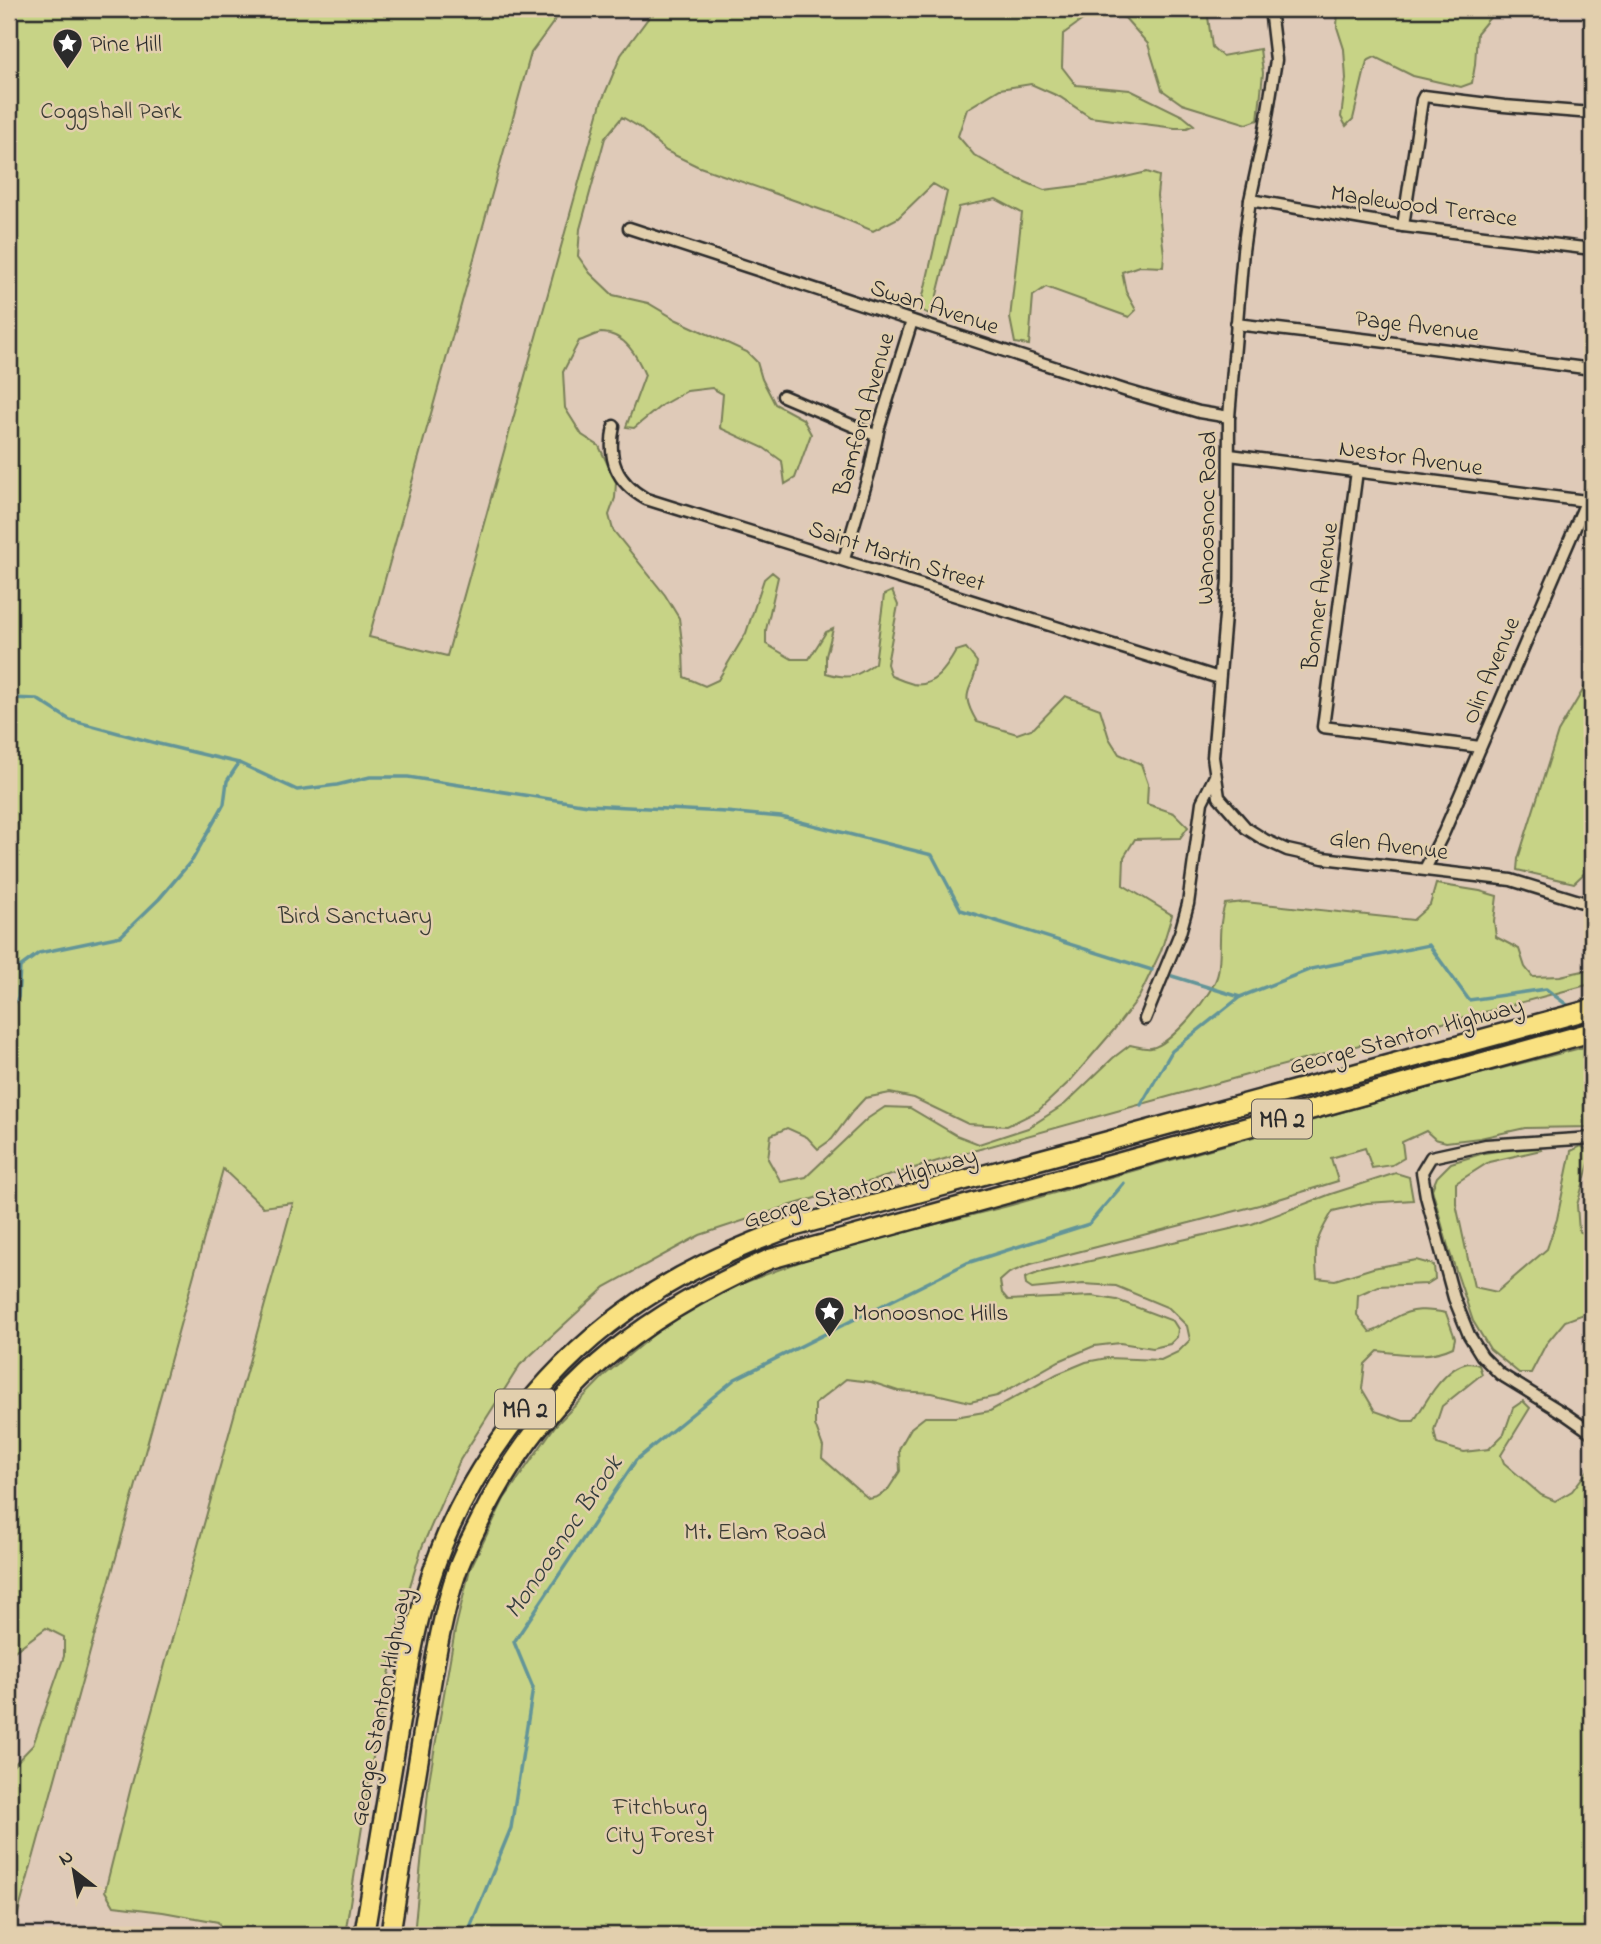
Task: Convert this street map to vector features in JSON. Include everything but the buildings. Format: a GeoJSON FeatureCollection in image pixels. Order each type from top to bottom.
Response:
{"type":"FeatureCollection","features":[{"type":"Feature","properties":{"kind":"highway","name":"George Stanton Highway"},"geometry":{"type":"LineString","coordinates":[[364,1935],[413,1645],[428,1586],[451,1525],[480,1470],[514,1422],[575,1355],[625,1311],[704,1264],[738,1247],[789,1228],[1592,1009]]}},
{"type":"Feature","properties":{"kind":"highway","name":"George Stanton Highway"},"geometry":{"type":"LineString","coordinates":[[390,1935],[435,1660],[457,1569],[491,1498],[545,1417],[571,1388],[625,1341],[682,1303],[770,1259],[1592,1032]]}},
{"type":"Feature","properties":{"kind":"street","name":"Wanoosnoc Road"},"geometry":{"type":"LineString","coordinates":[[1146,1019],[1180,933],[1188,904],[1202,802],[1215,776],[1213,757],[1228,579],[1229,416],[1242,251],[1276,60],[1270,9]]}},
{"type":"Feature","properties":{"kind":"street"},"geometry":{"type":"LineString","coordinates":[[1403,226],[1424,96],[1592,113]]}},
{"type":"Feature","properties":{"kind":"street","name":"Maplewood Terrace"},"geometry":{"type":"LineString","coordinates":[[1250,200],[1403,226],[1592,249]]}},
{"type":"Feature","properties":{"kind":"street","name":"Swan Avenue"},"geometry":{"type":"LineString","coordinates":[[629,228],[1127,391],[1199,412],[1229,416]]}},
{"type":"Feature","properties":{"kind":"street","name":"Bamford Avenue"},"geometry":{"type":"LineString","coordinates":[[844,559],[912,321]]}},
{"type":"Feature","properties":{"kind":"street","name":"Page Avenue"},"geometry":{"type":"LineString","coordinates":[[1236,324],[1592,369]]}},
{"type":"Feature","properties":{"kind":"street"},"geometry":{"type":"LineString","coordinates":[[783,396],[877,436]]}},
{"type":"Feature","properties":{"kind":"street","name":"Saint Martin Street"},"geometry":{"type":"LineString","coordinates":[[614,426],[612,450],[615,467],[633,491],[646,499],[1219,678]]}},
{"type":"Feature","properties":{"kind":"street","name":"Nestor Avenue"},"geometry":{"type":"LineString","coordinates":[[1230,455],[1586,502]]}},
{"type":"Feature","properties":{"kind":"street","name":"Bonner Avenue"},"geometry":{"type":"LineString","coordinates":[[1357,471],[1323,727],[1480,747]]}},
{"type":"Feature","properties":{"kind":"street","name":"Olin Avenue"},"geometry":{"type":"LineString","coordinates":[[1425,869],[1444,832],[1592,488]]}},
{"type":"Feature","properties":{"kind":"street","name":"Glen Avenue"},"geometry":{"type":"LineString","coordinates":[[1215,776],[1219,797],[1236,818],[1252,832],[1280,848],[1323,858],[1511,880],[1592,905]]}},
{"type":"Feature","properties":{"kind":"street"},"geometry":{"type":"LineString","coordinates":[[1592,1138],[1486,1146],[1431,1157],[1422,1172],[1454,1297],[1475,1346],[1500,1374],[1592,1433]]}},
{"type":"Feature","properties":{"kind":"green space"},"geometry":{"type":"Polygon","coordinates":[[[9,9],[563,9],[531,53],[369,637],[447,656],[601,103],[621,55],[655,9],[1207,9],[1212,47],[1222,56],[1260,49],[1263,73],[1258,120],[1247,124],[1182,104],[1162,90],[1148,44],[1125,18],[1095,11],[1063,34],[1062,67],[1076,85],[1130,90],[1183,116],[1194,125],[1175,128],[1090,117],[1060,97],[1031,84],[1000,89],[967,109],[958,136],[974,155],[1009,175],[1044,190],[1100,183],[1147,172],[1159,176],[1157,196],[1163,267],[1139,266],[1122,272],[1126,292],[1136,310],[1129,317],[1046,287],[1033,296],[1029,345],[1015,343],[1010,318],[1022,213],[996,199],[959,207],[935,303],[929,314],[920,309],[947,192],[933,184],[898,218],[873,231],[697,166],[666,151],[639,127],[622,117],[605,138],[580,229],[578,256],[590,273],[613,295],[648,303],[677,320],[747,352],[757,362],[762,379],[775,404],[803,419],[811,434],[795,478],[785,484],[782,461],[764,448],[720,428],[723,394],[712,388],[687,391],[662,405],[634,428],[626,427],[645,375],[638,360],[623,341],[609,334],[601,333],[579,341],[563,372],[565,408],[582,435],[599,446],[616,482],[615,498],[609,515],[613,530],[665,595],[679,618],[684,677],[705,686],[718,680],[746,633],[764,579],[772,572],[778,577],[766,630],[766,644],[792,659],[809,659],[826,632],[833,629],[826,656],[826,673],[847,677],[875,663],[884,595],[892,591],[898,605],[887,664],[891,676],[913,684],[927,683],[944,670],[956,651],[966,648],[977,662],[967,697],[977,722],[1017,734],[1034,728],[1065,696],[1100,709],[1109,738],[1119,754],[1141,764],[1148,784],[1147,804],[1174,813],[1188,827],[1180,838],[1135,839],[1124,857],[1123,885],[1172,915],[1161,951],[1139,997],[1113,1031],[1070,1081],[1038,1111],[1007,1126],[968,1124],[914,1098],[890,1093],[865,1098],[832,1139],[818,1149],[807,1137],[787,1128],[771,1135],[768,1159],[781,1182],[806,1177],[867,1119],[885,1107],[910,1108],[956,1135],[979,1144],[1028,1128],[1065,1104],[1130,1045],[1151,1048],[1159,1045],[1191,1016],[1209,992],[1218,973],[1221,921],[1225,904],[1245,902],[1413,920],[1430,905],[1436,884],[1480,891],[1497,896],[1494,921],[1496,937],[1519,949],[1525,967],[1533,977],[1560,976],[1592,969],[1592,983],[1587,985],[1261,1071],[951,1157],[782,1208],[700,1235],[605,1287],[520,1365],[460,1460],[422,1547],[402,1612],[376,1738],[345,1935],[225,1935],[218,1922],[114,1906],[105,1891],[131,1787],[293,1203],[263,1207],[223,1169],[12,1935],[9,1935],[9,1770],[33,1745],[64,1656],[64,1637],[46,1628],[9,1655],[9,9]]]}},
{"type":"Feature","properties":{"kind":"green space"},"geometry":{"type":"Polygon","coordinates":[[[1338,9],[1497,9],[1477,33],[1472,83],[1461,87],[1413,76],[1375,57],[1367,61],[1353,119],[1346,126],[1341,117],[1346,79],[1344,49],[1337,27],[1338,9]]]}},
{"type":"Feature","properties":{"kind":"green space"},"geometry":{"type":"Polygon","coordinates":[[[1592,675],[1592,866],[1574,883],[1517,870],[1518,859],[1558,732],[1592,675]]]}},
{"type":"Feature","properties":{"kind":"green space"},"geometry":{"type":"Polygon","coordinates":[[[1592,1045],[1592,1127],[1525,1128],[1446,1142],[1435,1139],[1426,1131],[1402,1142],[1404,1158],[1392,1165],[1372,1168],[1365,1148],[1331,1158],[1338,1181],[1259,1205],[1031,1264],[1009,1273],[1000,1281],[1002,1293],[1008,1300],[1092,1296],[1117,1300],[1173,1321],[1178,1329],[1177,1337],[1170,1344],[1153,1348],[1120,1343],[1094,1346],[1059,1361],[997,1396],[970,1402],[932,1393],[898,1391],[871,1382],[846,1379],[815,1404],[815,1425],[823,1447],[822,1458],[869,1499],[877,1497],[887,1491],[900,1471],[899,1449],[911,1428],[925,1417],[955,1417],[990,1411],[1057,1374],[1086,1362],[1107,1358],[1161,1360],[1178,1352],[1190,1340],[1187,1326],[1169,1308],[1116,1286],[1083,1284],[1032,1289],[1026,1285],[1025,1278],[1252,1224],[1396,1173],[1409,1177],[1413,1200],[1367,1203],[1333,1211],[1317,1243],[1317,1278],[1335,1280],[1373,1268],[1416,1260],[1434,1265],[1435,1279],[1427,1284],[1378,1286],[1358,1295],[1357,1315],[1370,1332],[1401,1315],[1426,1310],[1446,1313],[1455,1338],[1453,1347],[1435,1353],[1416,1355],[1378,1351],[1365,1364],[1362,1389],[1375,1411],[1403,1421],[1414,1421],[1436,1387],[1451,1371],[1468,1363],[1479,1365],[1482,1374],[1442,1406],[1434,1430],[1437,1444],[1464,1452],[1489,1449],[1504,1434],[1513,1408],[1523,1401],[1530,1408],[1501,1455],[1504,1463],[1541,1495],[1555,1501],[1572,1491],[1592,1465],[1592,1935],[414,1935],[429,1781],[455,1630],[470,1569],[504,1499],[555,1426],[606,1374],[666,1324],[725,1290],[828,1251],[1008,1206],[1449,1082],[1592,1045]]]}},
{"type":"Feature","properties":{"kind":"green space"},"geometry":{"type":"Polygon","coordinates":[[[1538,1145],[1541,1150],[1489,1162],[1456,1183],[1456,1204],[1474,1287],[1497,1292],[1547,1249],[1557,1219],[1571,1151],[1581,1146],[1592,1153],[1577,1205],[1579,1231],[1592,1237],[1592,1311],[1565,1321],[1546,1344],[1531,1373],[1519,1373],[1490,1349],[1473,1321],[1432,1189],[1437,1177],[1451,1163],[1484,1153],[1538,1145]]]}},
{"type":"Feature","properties":{"kind":"waterway"},"geometry":{"type":"LineString","coordinates":[[9,698],[37,699],[70,720],[239,763],[297,790],[370,777],[408,777],[588,805],[781,817],[932,855],[961,910],[1152,970]]}},
{"type":"Feature","properties":{"kind":"waterway"},"geometry":{"type":"LineString","coordinates":[[9,1012],[18,997],[20,967],[39,953],[121,936],[159,899],[193,859],[224,804],[227,781],[239,763]]}},
{"type":"Feature","properties":{"kind":"waterway","name":"Monoosnoc Brook"},"geometry":{"type":"LineString","coordinates":[[1141,1105],[1172,1051],[1240,997],[1311,969],[1429,945],[1469,1000],[1546,989],[1571,1008]]}},
{"type":"Feature","properties":{"kind":"waterway"},"geometry":{"type":"LineString","coordinates":[[1172,976],[1240,997]]}},
{"type":"Feature","properties":{"kind":"waterway","name":"Monoosnoc Brook"},"geometry":{"type":"LineString","coordinates":[[467,1935],[511,1828],[533,1688],[514,1642],[636,1460],[735,1379],[967,1263],[1089,1224],[1124,1183]]}},
{"type":"Feature","properties":{"kind":"place","name":"Pine Hill"},"geometry":{"type":"Point","coordinates":[67,70]}},
{"type":"Feature","properties":{"kind":"place","name":"Monoosnoc Hills"},"geometry":{"type":"Point","coordinates":[830,1339]}},
{"type":"Feature","properties":{"kind":"park label","name":"Coggshall Park"},"geometry":{"type":"Point","coordinates":[111,110]}},
{"type":"Feature","properties":{"kind":"park label","name":"Bird Sanctuary"},"geometry":{"type":"Point","coordinates":[355,915]}},
{"type":"Feature","properties":{"kind":"park label","name":"Mt. Elam Road"},"geometry":{"type":"Point","coordinates":[755,1531]}},
{"type":"Feature","properties":{"kind":"park label","name":"Fitchburg City Forest"},"geometry":{"type":"Point","coordinates":[660,1820]}}]}
